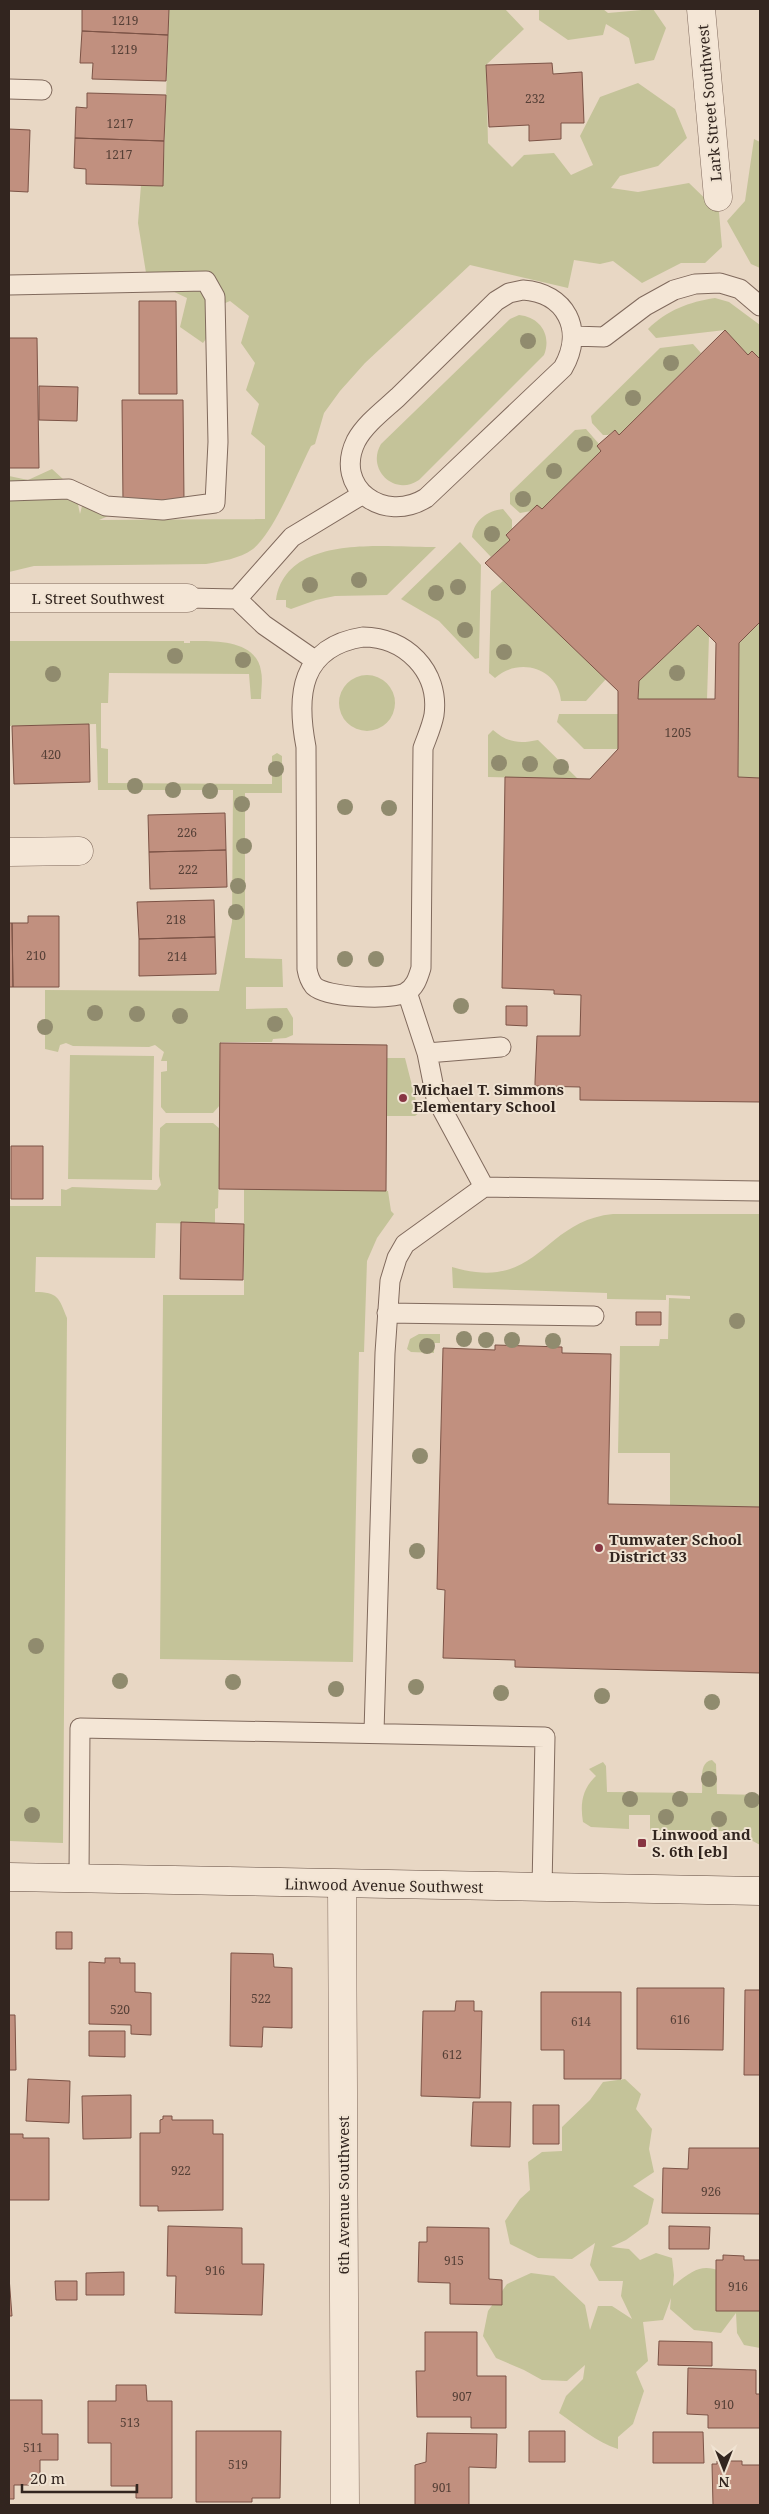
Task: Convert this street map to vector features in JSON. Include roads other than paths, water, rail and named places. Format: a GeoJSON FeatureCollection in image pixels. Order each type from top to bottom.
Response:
{"type":"FeatureCollection","features":[{"type":"Feature","properties":{"kind":"street","name":"Lark Street Southwest"},"geometry":{"type":"LineString","coordinates":[[701,9],[718,197]]}},
{"type":"Feature","properties":{"kind":"street","name":"L Street Southwest"},"geometry":{"type":"LineString","coordinates":[[9,598],[187,598]]}},
{"type":"Feature","properties":{"kind":"street"},"geometry":{"type":"LineString","coordinates":[[9,852],[79,851]]}},
{"type":"Feature","properties":{"kind":"street","name":"Linwood Avenue Southwest"},"geometry":{"type":"LineString","coordinates":[[9,1877],[760,1891]]}},
{"type":"Feature","properties":{"kind":"street","name":"6th Avenue Southwest"},"geometry":{"type":"LineString","coordinates":[[342,1884],[345,2505]]}},
{"type":"Feature","properties":{"kind":"lane"},"geometry":{"type":"LineString","coordinates":[[9,89],[42,90]]}},
{"type":"Feature","properties":{"kind":"lane"},"geometry":{"type":"LineString","coordinates":[[9,285],[206,281],[215,297],[218,442],[215,503],[163,510],[106,506],[69,489],[9,492]]}},
{"type":"Feature","properties":{"kind":"lane"},"geometry":{"type":"LineString","coordinates":[[573,336],[604,337],[645,306],[674,290],[695,284],[720,283],[740,289],[760,306]]}},
{"type":"Feature","properties":{"kind":"lane"},"geometry":{"type":"LineString","coordinates":[[523,290],[546,295],[565,311],[570,321],[573,336],[572,348],[563,368],[426,498],[416,504],[392,508],[379,505],[363,494],[352,476],[350,462],[357,439],[381,412],[496,300],[523,290]]}},
{"type":"Feature","properties":{"kind":"lane"},"geometry":{"type":"LineString","coordinates":[[237,599],[292,537],[363,494]]}},
{"type":"Feature","properties":{"kind":"lane"},"geometry":{"type":"LineString","coordinates":[[187,598],[237,599],[264,625],[316,661]]}},
{"type":"Feature","properties":{"kind":"lane"},"geometry":{"type":"LineString","coordinates":[[375,637],[399,644],[416,658],[430,679],[435,701],[434,716],[423,748],[421,968],[417,982],[407,992],[396,996],[334,994],[315,987],[308,974],[306,957],[306,747],[301,704],[308,673],[316,661],[326,651],[344,641],[375,637]]}},
{"type":"Feature","properties":{"kind":"lane"},"geometry":{"type":"LineString","coordinates":[[407,992],[427,1053],[436,1098],[484,1187]]}},
{"type":"Feature","properties":{"kind":"lane"},"geometry":{"type":"LineString","coordinates":[[427,1053],[501,1047]]}},
{"type":"Feature","properties":{"kind":"lane"},"geometry":{"type":"LineString","coordinates":[[374,1732],[387,1313],[390,1281],[397,1258],[405,1244],[484,1187],[760,1191]]}},
{"type":"Feature","properties":{"kind":"lane"},"geometry":{"type":"LineString","coordinates":[[387,1313],[594,1316]]}},
{"type":"Feature","properties":{"kind":"lane"},"geometry":{"type":"LineString","coordinates":[[79,1878],[80,1728],[374,1732],[545,1737],[542,1888]]}},
{"type":"Feature","properties":{"kind":"place","name":"Michael T. Simmons Elementary School"},"geometry":{"type":"Point","coordinates":[403,1098]}},
{"type":"Feature","properties":{"kind":"place","name":"Tumwater School District 33"},"geometry":{"type":"Point","coordinates":[599,1548]}},
{"type":"Feature","properties":{"kind":"place","name":"Linwood and S. 6th [eb]"},"geometry":{"type":"Point","coordinates":[642,1843]}}]}
